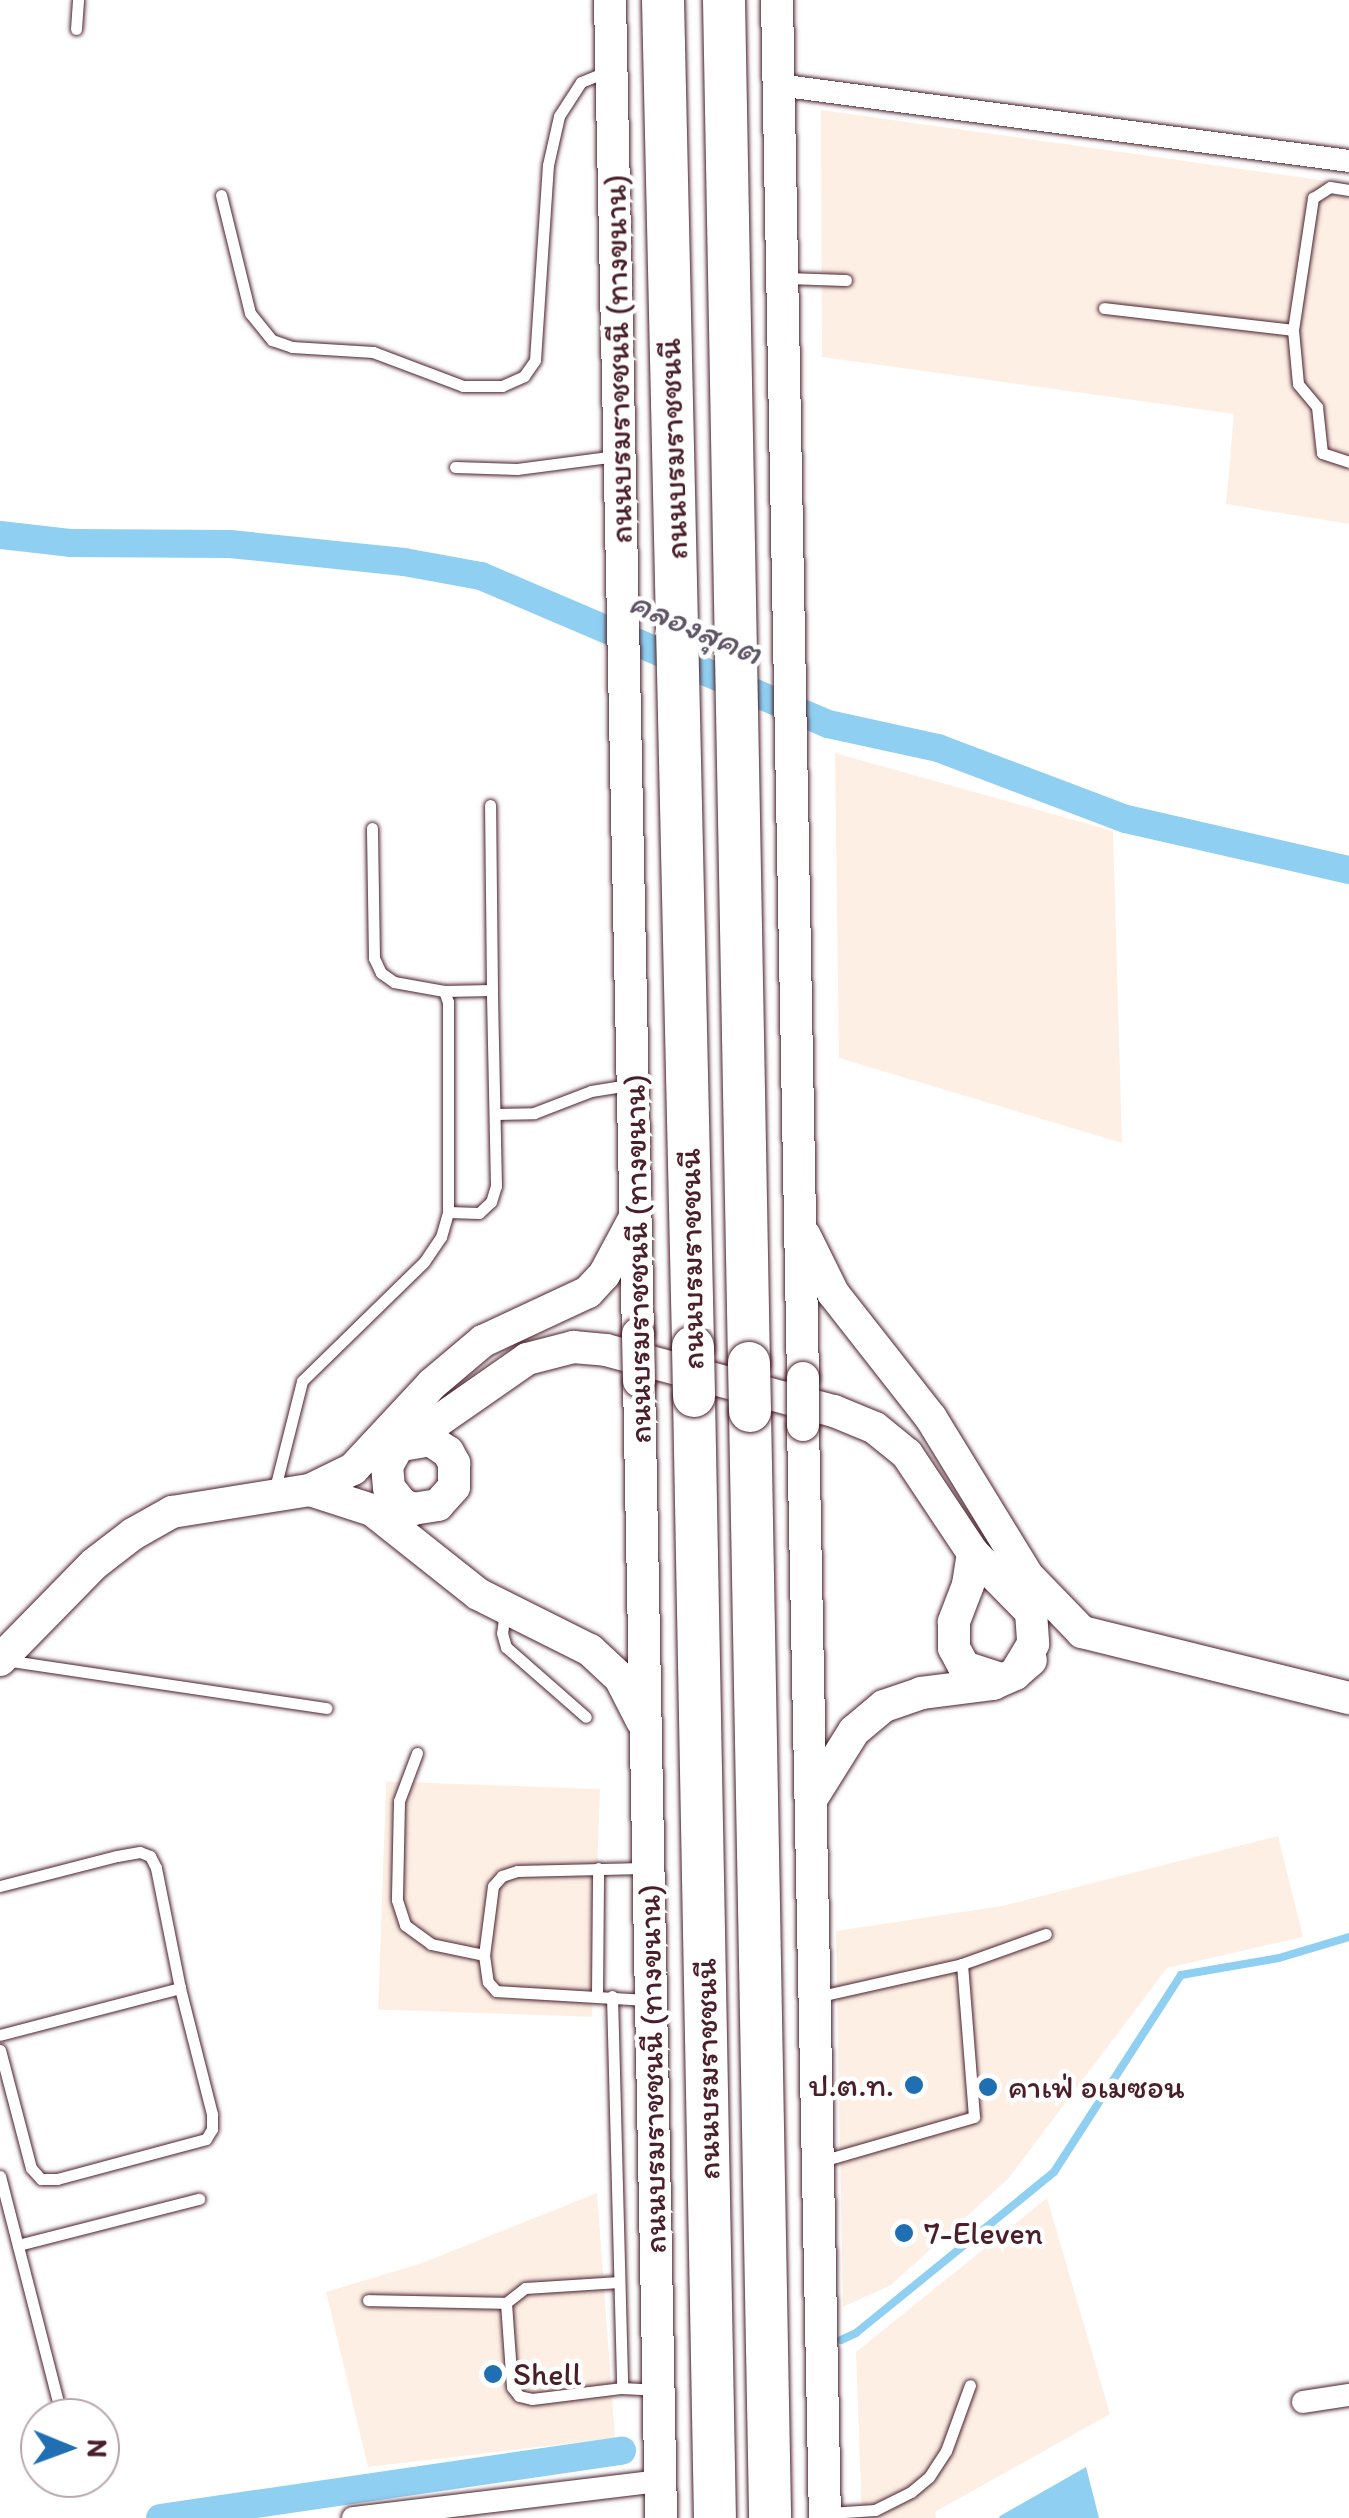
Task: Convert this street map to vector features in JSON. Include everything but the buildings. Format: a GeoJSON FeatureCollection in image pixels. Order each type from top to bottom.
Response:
{"type":"FeatureCollection","features":[{"type":"Feature","properties":{"kind":"highway","name":"ถนนบรมราชชนนี"},"geometry":{"type":"LineString","coordinates":[[664,0],[668,352],[679,629],[716,2518]]}},
{"type":"Feature","properties":{"kind":"highway","name":"ถนนบรมราชชนนี"},"geometry":{"type":"LineString","coordinates":[[724,0],[770,2518]]}},
{"type":"Feature","properties":{"kind":"main road","name":"ถนนบรมราชชนนี (ทางขนาน)"},"geometry":{"type":"LineString","coordinates":[[610,0],[661,2518]]}},
{"type":"Feature","properties":{"kind":"main road"},"geometry":{"type":"LineString","coordinates":[[776,0],[825,2516]]}},
{"type":"Feature","properties":{"kind":"main road"},"geometry":{"type":"LineString","coordinates":[[353,1469],[432,1384],[483,1341],[588,1292],[604,1275],[636,1216]]}},
{"type":"Feature","properties":{"kind":"main road"},"geometry":{"type":"LineString","coordinates":[[800,1225],[840,1302],[931,1418],[1028,1576],[1082,1632]]}},
{"type":"Feature","properties":{"kind":"main road"},"geometry":{"type":"LineString","coordinates":[[0,1660],[94,1564],[133,1534],[172,1512],[310,1490],[403,1445],[526,1358],[573,1347],[606,1350],[834,1410],[875,1428],[921,1470],[973,1552],[1030,1612],[1033,1644],[1018,1670]]}},
{"type":"Feature","properties":{"kind":"main road"},"geometry":{"type":"LineString","coordinates":[[422,1547],[386,1477],[387,1466],[403,1445],[432,1384]]}},
{"type":"Feature","properties":{"kind":"main road"},"geometry":{"type":"LineString","coordinates":[[403,1445],[430,1440],[440,1445],[454,1462],[456,1474],[454,1486],[438,1505],[427,1509],[403,1505]]}},
{"type":"Feature","properties":{"kind":"main road"},"geometry":{"type":"LineString","coordinates":[[310,1490],[372,1510],[505,1610],[590,1650],[608,1664],[632,1694],[646,1730]]}},
{"type":"Feature","properties":{"kind":"main road"},"geometry":{"type":"LineString","coordinates":[[973,1552],[968,1586],[954,1622],[954,1648],[964,1667],[1018,1670]]}},
{"type":"Feature","properties":{"kind":"main road"},"geometry":{"type":"LineString","coordinates":[[1018,1670],[1045,1627],[1028,1576]]}},
{"type":"Feature","properties":{"kind":"main road"},"geometry":{"type":"LineString","coordinates":[[812,1799],[854,1731],[884,1706],[1018,1670],[1060,1639],[1082,1632],[1349,1698]]}},
{"type":"Feature","properties":{"kind":"street"},"geometry":{"type":"LineString","coordinates":[[778,85],[1349,161]]}},
{"type":"Feature","properties":{"kind":"street"},"geometry":{"type":"LineString","coordinates":[[1303,2402],[1349,2394]]}},
{"type":"Feature","properties":{"kind":"street"},"geometry":{"type":"LineString","coordinates":[[353,2518],[660,2481]]}},
{"type":"Feature","properties":{"kind":"lane"},"geometry":{"type":"LineString","coordinates":[[76,29],[78,0]]}},
{"type":"Feature","properties":{"kind":"lane"},"geometry":{"type":"LineString","coordinates":[[221,195],[250,313],[272,340],[292,347],[373,352],[464,386],[502,386],[524,376],[535,360],[548,165],[559,116],[581,82],[612,69]]}},
{"type":"Feature","properties":{"kind":"lane"},"geometry":{"type":"LineString","coordinates":[[1349,190],[1330,187],[1313,198],[1293,330],[1298,384],[1318,407],[1322,453],[1349,462]]}},
{"type":"Feature","properties":{"kind":"lane"},"geometry":{"type":"LineString","coordinates":[[782,278],[846,280]]}},
{"type":"Feature","properties":{"kind":"lane"},"geometry":{"type":"LineString","coordinates":[[1104,308],[1293,330]]}},
{"type":"Feature","properties":{"kind":"lane"},"geometry":{"type":"LineString","coordinates":[[454,467],[517,468],[620,456]]}},
{"type":"Feature","properties":{"kind":"lane"},"geometry":{"type":"LineString","coordinates":[[448,1212],[479,1213],[491,1202],[496,1186],[490,805]]}},
{"type":"Feature","properties":{"kind":"lane"},"geometry":{"type":"LineString","coordinates":[[372,828],[374,958],[381,973],[394,982],[444,991],[492,990]]}},
{"type":"Feature","properties":{"kind":"lane"},"geometry":{"type":"LineString","coordinates":[[273,1496],[302,1381],[424,1262],[441,1237],[448,1212],[448,1002],[444,991]]}},
{"type":"Feature","properties":{"kind":"lane"},"geometry":{"type":"LineString","coordinates":[[495,1114],[534,1114],[591,1091],[633,1085]]}},
{"type":"Feature","properties":{"kind":"lane"},"geometry":{"type":"LineString","coordinates":[[505,1610],[502,1633],[506,1647],[586,1716]]}},
{"type":"Feature","properties":{"kind":"lane"},"geometry":{"type":"LineString","coordinates":[[0,1660],[326,1708]]}},
{"type":"Feature","properties":{"kind":"lane"},"geometry":{"type":"LineString","coordinates":[[417,1752],[399,1800],[397,1900],[405,1925],[430,1944],[484,1955]]}},
{"type":"Feature","properties":{"kind":"lane"},"geometry":{"type":"LineString","coordinates":[[0,1886],[117,1856],[140,1852],[150,1856],[212,2114],[212,2129],[206,2139],[57,2179],[41,2179],[31,2168],[0,2050]]}},
{"type":"Feature","properties":{"kind":"lane"},"geometry":{"type":"LineString","coordinates":[[597,1995],[598,1868]]}},
{"type":"Feature","properties":{"kind":"lane"},"geometry":{"type":"LineString","coordinates":[[649,1868],[517,1871],[502,1876],[493,1886],[484,1955],[488,1982],[496,1992],[651,2000]]}},
{"type":"Feature","properties":{"kind":"lane"},"geometry":{"type":"LineString","coordinates":[[815,1998],[962,1964],[1046,1934]]}},
{"type":"Feature","properties":{"kind":"lane"},"geometry":{"type":"LineString","coordinates":[[818,2162],[974,2118],[962,1964]]}},
{"type":"Feature","properties":{"kind":"lane"},"geometry":{"type":"LineString","coordinates":[[0,2035],[180,1988]]}},
{"type":"Feature","properties":{"kind":"lane"},"geometry":{"type":"LineString","coordinates":[[612,1996],[622,2388]]}},
{"type":"Feature","properties":{"kind":"lane"},"geometry":{"type":"LineString","coordinates":[[0,2176],[57,2398]]}},
{"type":"Feature","properties":{"kind":"lane"},"geometry":{"type":"LineString","coordinates":[[18,2246],[199,2200]]}},
{"type":"Feature","properties":{"kind":"lane"},"geometry":{"type":"LineString","coordinates":[[368,2300],[506,2303],[525,2288],[619,2282]]}},
{"type":"Feature","properties":{"kind":"lane"},"geometry":{"type":"LineString","coordinates":[[506,2303],[512,2387],[520,2396],[532,2399],[622,2388],[658,2390]]}},
{"type":"Feature","properties":{"kind":"lane"},"geometry":{"type":"LineString","coordinates":[[825,2516],[875,2510],[912,2492],[929,2477],[946,2451],[970,2385]]}},
{"type":"Feature","properties":{"kind":"shaded area"},"geometry":{"type":"Polygon","coordinates":[[[821,110],[1349,184],[1349,524],[1226,504],[1234,414],[822,357],[821,110]]]}},
{"type":"Feature","properties":{"kind":"shaded area"},"geometry":{"type":"Polygon","coordinates":[[[835,753],[1113,831],[1122,1143],[839,1058],[835,753]]]}},
{"type":"Feature","properties":{"kind":"shaded area"},"geometry":{"type":"Polygon","coordinates":[[[386,1782],[600,1789],[592,2017],[378,2009],[386,1782]]]}},
{"type":"Feature","properties":{"kind":"shaded area"},"geometry":{"type":"Polygon","coordinates":[[[1278,1836],[1303,1937],[1167,1968],[1008,2179],[891,2285],[843,2307],[836,1931],[1002,1906],[1278,1836]]]}},
{"type":"Feature","properties":{"kind":"shaded area"},"geometry":{"type":"Polygon","coordinates":[[[597,2193],[615,2438],[368,2467],[326,2292],[422,2263],[597,2193]]]}},
{"type":"Feature","properties":{"kind":"shaded area"},"geometry":{"type":"Polygon","coordinates":[[[1047,2198],[1110,2414],[935,2512],[936,2518],[862,2518],[856,2352],[1047,2198]]]}},
{"type":"Feature","properties":{"kind":"water"},"geometry":{"type":"Polygon","coordinates":[[[1086,2467],[1099,2518],[999,2518],[1000,2516],[1086,2467]]]}},
{"type":"Feature","properties":{"kind":"waterway","name":"คลองสุคต"},"geometry":{"type":"LineString","coordinates":[[0,535],[70,543],[230,544],[404,562],[481,576],[828,724],[938,748],[1126,819],[1349,870]]}},
{"type":"Feature","properties":{"kind":"waterway"},"geometry":{"type":"LineString","coordinates":[[841,2340],[856,2333],[1054,2172],[1181,1975],[1279,1958],[1349,1937]]}},
{"type":"Feature","properties":{"kind":"waterway"},"geometry":{"type":"LineString","coordinates":[[160,2518],[622,2451]]}},
{"type":"Feature","properties":{"kind":"place","name":"ป.ต.ท."},"geometry":{"type":"Point","coordinates":[914,2085]}},
{"type":"Feature","properties":{"kind":"place","name":"คาเฟ่ อเมซอน"},"geometry":{"type":"Point","coordinates":[988,2087]}},
{"type":"Feature","properties":{"kind":"place","name":"7-Eleven"},"geometry":{"type":"Point","coordinates":[904,2233]}},
{"type":"Feature","properties":{"kind":"place","name":"Shell"},"geometry":{"type":"Point","coordinates":[493,2374]}}]}
